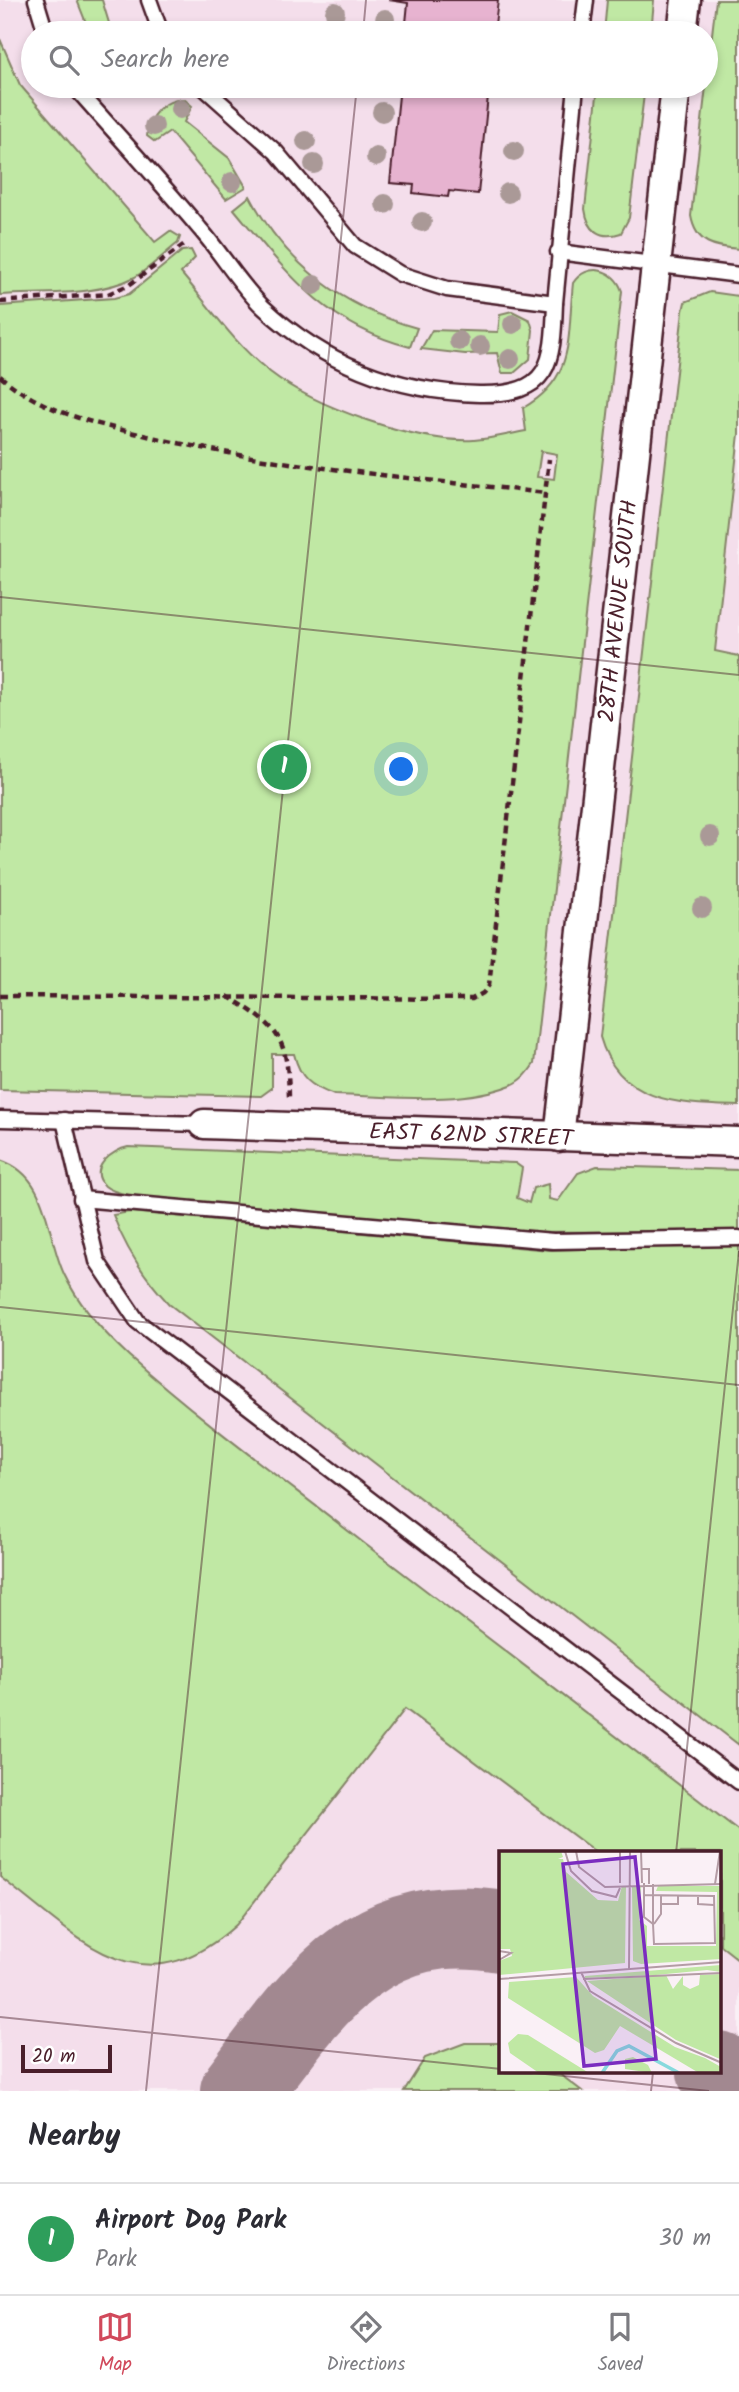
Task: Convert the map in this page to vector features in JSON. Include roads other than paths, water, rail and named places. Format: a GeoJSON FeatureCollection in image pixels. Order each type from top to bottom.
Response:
{"type":"FeatureCollection","features":[{"type":"Feature","properties":{"kind":"street"},"geometry":{"type":"LineString","coordinates":[[683,21],[686,0]]}},
{"type":"Feature","properties":{"kind":"street","name":"28TH AVENUE SOUTH"},"geometry":{"type":"LineString","coordinates":[[559,1137],[675,98]]}},
{"type":"Feature","properties":{"kind":"street","name":"EAST 62ND STREET"},"geometry":{"type":"LineString","coordinates":[[204,1124],[739,1142]]}},
{"type":"Feature","properties":{"kind":"lane"},"geometry":{"type":"LineString","coordinates":[[36,0],[42,21]]}},
{"type":"Feature","properties":{"kind":"lane"},"geometry":{"type":"LineString","coordinates":[[149,0],[157,21]]}},
{"type":"Feature","properties":{"kind":"lane"},"geometry":{"type":"LineString","coordinates":[[583,21],[586,0]]}},
{"type":"Feature","properties":{"kind":"lane"},"geometry":{"type":"LineString","coordinates":[[85,98],[202,230],[263,306],[306,342],[346,367],[393,383],[452,393],[505,394],[536,383],[553,352],[558,252],[575,98]]}},
{"type":"Feature","properties":{"kind":"lane"},"geometry":{"type":"LineString","coordinates":[[215,98],[276,152],[355,246],[400,274],[447,289],[555,303]]}},
{"type":"Feature","properties":{"kind":"lane"},"geometry":{"type":"LineString","coordinates":[[558,252],[739,275]]}},
{"type":"Feature","properties":{"kind":"lane"},"geometry":{"type":"LineString","coordinates":[[0,1119],[204,1124]]}},
{"type":"Feature","properties":{"kind":"lane"},"geometry":{"type":"LineString","coordinates":[[64,1120],[97,1261],[138,1322],[739,1782]]}},
{"type":"Feature","properties":{"kind":"lane"},"geometry":{"type":"LineString","coordinates":[[81,1199],[553,1241],[739,1238]]}},
{"type":"Feature","properties":{"kind":"place","name":"Airport Dog Park"},"geometry":{"type":"Point","coordinates":[284,767]}}]}
